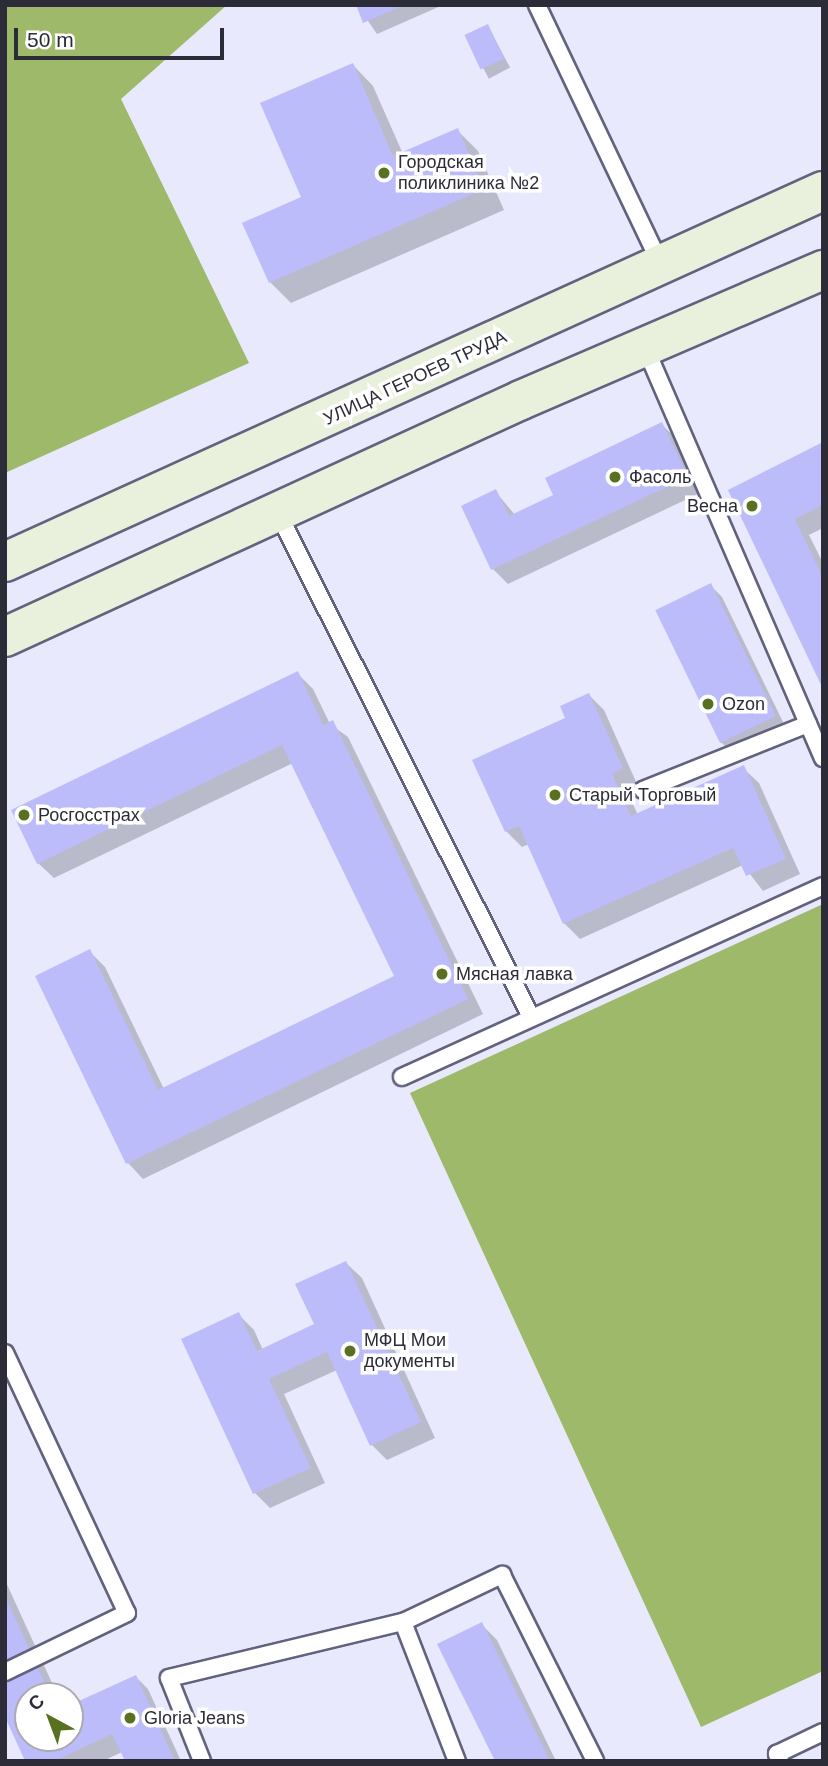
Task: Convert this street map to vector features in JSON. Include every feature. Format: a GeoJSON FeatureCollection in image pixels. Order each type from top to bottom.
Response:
{"type":"FeatureCollection","features":[{"type":"Feature","properties":{"kind":"main road","name":"УЛИЦА ГЕРОЕВ ТРУДА"},"geometry":{"type":"LineString","coordinates":[[5,562],[823,191]]}},
{"type":"Feature","properties":{"kind":"main road"},"geometry":{"type":"LineString","coordinates":[[5,638],[276,511],[823,270]]}},
{"type":"Feature","properties":{"kind":"lane"},"geometry":{"type":"LineString","coordinates":[[537,5],[661,265]]}},
{"type":"Feature","properties":{"kind":"lane"},"geometry":{"type":"LineString","coordinates":[[645,347],[823,758]]}},
{"type":"Feature","properties":{"kind":"lane"},"geometry":{"type":"LineString","coordinates":[[276,511],[531,1017]]}},
{"type":"Feature","properties":{"kind":"lane"},"geometry":{"type":"LineString","coordinates":[[643,789],[808,724]]}},
{"type":"Feature","properties":{"kind":"lane"},"geometry":{"type":"LineString","coordinates":[[402,1077],[823,886]]}},
{"type":"Feature","properties":{"kind":"lane"},"geometry":{"type":"LineString","coordinates":[[5,1353],[127,1613],[5,1672]]}},
{"type":"Feature","properties":{"kind":"lane"},"geometry":{"type":"LineString","coordinates":[[202,1761],[169,1678],[403,1622],[502,1575],[595,1761]]}},
{"type":"Feature","properties":{"kind":"lane"},"geometry":{"type":"LineString","coordinates":[[403,1622],[457,1761]]}},
{"type":"Feature","properties":{"kind":"lane"},"geometry":{"type":"LineString","coordinates":[[780,1761],[777,1754],[823,1732]]}},
{"type":"Feature","properties":{"kind":"green space"},"geometry":{"type":"Polygon","coordinates":[[[5,5],[227,5],[121,99],[249,363],[5,473],[5,5]]]}},
{"type":"Feature","properties":{"kind":"green space"},"geometry":{"type":"Polygon","coordinates":[[[823,904],[823,1671],[701,1727],[410,1093],[823,904]]]}},
{"type":"Feature","properties":{"kind":"building"},"geometry":{"type":"Polygon","coordinates":[[[356,5],[405,5],[363,23],[356,5]]]}},
{"type":"Feature","properties":{"kind":"building"},"geometry":{"type":"Polygon","coordinates":[[[488,24],[504,58],[480,69],[464,35],[488,24]]]}},
{"type":"Feature","properties":{"kind":"building","name":"Городская поликлиника №2"},"geometry":{"type":"Polygon","coordinates":[[[353,63],[393,156],[458,128],[484,189],[269,283],[242,223],[301,197],[260,103],[353,63]]]}},
{"type":"Feature","properties":{"kind":"building"},"geometry":{"type":"Polygon","coordinates":[[[662,422],[688,477],[491,570],[461,506],[496,489],[509,516],[553,495],[545,478],[662,422]]]}},
{"type":"Feature","properties":{"kind":"building"},"geometry":{"type":"Polygon","coordinates":[[[823,442],[823,505],[795,519],[823,578],[823,689],[728,490],[823,442]]]}},
{"type":"Feature","properties":{"kind":"building"},"geometry":{"type":"Polygon","coordinates":[[[711,583],[776,716],[720,743],[655,610],[711,583]]]}},
{"type":"Feature","properties":{"kind":"building"},"geometry":{"type":"Polygon","coordinates":[[[298,671],[323,725],[333,720],[468,999],[126,1164],[35,976],[90,949],[158,1090],[394,976],[282,745],[37,864],[11,810],[298,671]]]}},
{"type":"Feature","properties":{"kind":"building","name":"Старый Торговый"},"geometry":{"type":"Polygon","coordinates":[[[589,693],[623,768],[612,774],[631,816],[744,765],[786,859],[746,876],[733,848],[563,924],[519,826],[505,832],[472,760],[565,718],[560,706],[589,693]]]}},
{"type":"Feature","properties":{"kind":"building"},"geometry":{"type":"Polygon","coordinates":[[[346,1261],[421,1422],[370,1446],[327,1352],[269,1379],[311,1468],[253,1494],[181,1339],[239,1312],[257,1351],[314,1324],[295,1284],[346,1261]]]}},
{"type":"Feature","properties":{"kind":"building"},"geometry":{"type":"Polygon","coordinates":[[[5,1596],[45,1682],[14,1682],[14,1737],[5,1717],[5,1596]]]}},
{"type":"Feature","properties":{"kind":"building"},"geometry":{"type":"Polygon","coordinates":[[[482,1622],[550,1761],[495,1761],[437,1644],[482,1622]]]}},
{"type":"Feature","properties":{"kind":"building"},"geometry":{"type":"Polygon","coordinates":[[[136,1675],[175,1761],[125,1761],[112,1734],[84,1747],[84,1699],[136,1675]]]}},
{"type":"Feature","properties":{"kind":"building"},"geometry":{"type":"Polygon","coordinates":[[[21,1752],[74,1752],[55,1761],[25,1761],[21,1752]]]}},
{"type":"Feature","properties":{"kind":"place","name":"Городская поликлиника №2"},"geometry":{"type":"Point","coordinates":[384,173]}},
{"type":"Feature","properties":{"kind":"place","name":"Фасоль"},"geometry":{"type":"Point","coordinates":[615,477]}},
{"type":"Feature","properties":{"kind":"place","name":"Весна"},"geometry":{"type":"Point","coordinates":[752,506]}},
{"type":"Feature","properties":{"kind":"place","name":"Ozon"},"geometry":{"type":"Point","coordinates":[708,704]}},
{"type":"Feature","properties":{"kind":"place","name":"Старый Торговый"},"geometry":{"type":"Point","coordinates":[555,795]}},
{"type":"Feature","properties":{"kind":"place","name":"Росгосстрах"},"geometry":{"type":"Point","coordinates":[24,815]}},
{"type":"Feature","properties":{"kind":"place","name":"Мясная лавка"},"geometry":{"type":"Point","coordinates":[442,974]}},
{"type":"Feature","properties":{"kind":"place","name":"МФЦ Мои документы"},"geometry":{"type":"Point","coordinates":[350,1351]}},
{"type":"Feature","properties":{"kind":"place","name":"Gloria Jeans"},"geometry":{"type":"Point","coordinates":[130,1718]}}]}
